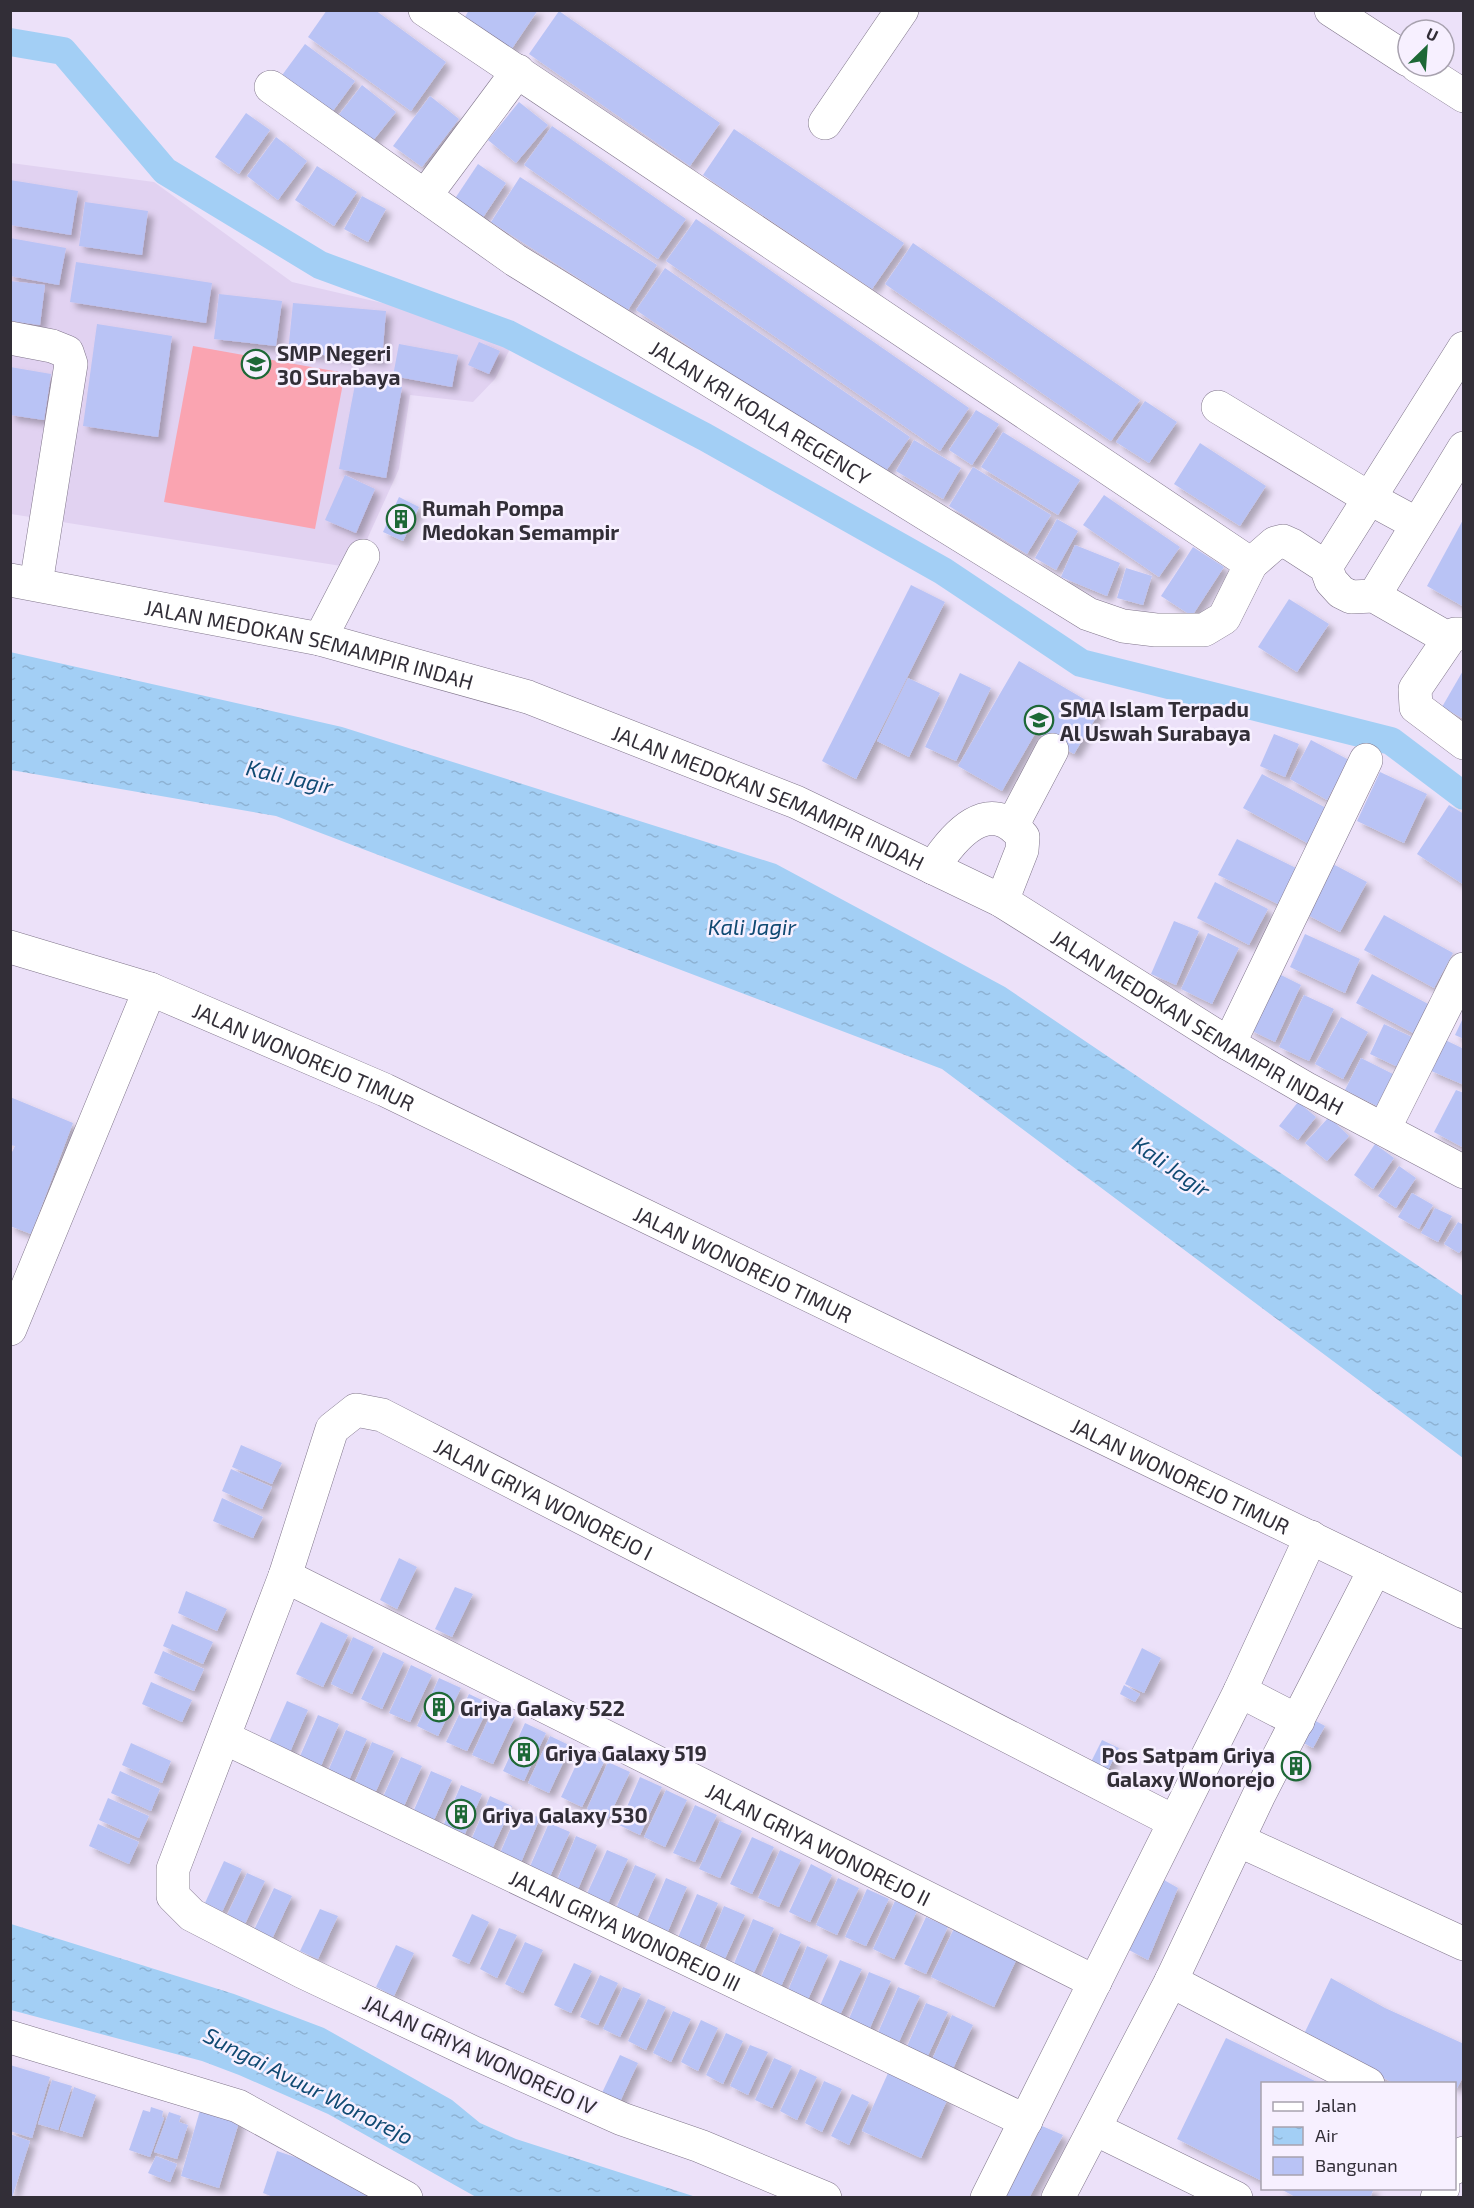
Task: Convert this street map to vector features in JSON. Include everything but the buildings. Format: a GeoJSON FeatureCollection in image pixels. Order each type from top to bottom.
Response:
{"type":"FeatureCollection","features":[{"type":"Feature","properties":{"kind":"street"},"geometry":{"type":"LineString","coordinates":[[425,10],[1251,564]]}},
{"type":"Feature","properties":{"kind":"street"},"geometry":{"type":"LineString","coordinates":[[825,123],[902,10]]}},
{"type":"Feature","properties":{"kind":"street"},"geometry":{"type":"LineString","coordinates":[[1331,10],[1396,52]]}},
{"type":"Feature","properties":{"kind":"street"},"geometry":{"type":"LineString","coordinates":[[424,195],[518,72]]}},
{"type":"Feature","properties":{"kind":"street"},"geometry":{"type":"LineString","coordinates":[[1436,78],[1464,96]]}},
{"type":"Feature","properties":{"kind":"street","name":"JALAN KRI KOALA REGENCY"},"geometry":{"type":"LineString","coordinates":[[271,87],[525,266],[1088,614],[1123,626],[1156,630],[1204,630],[1224,618],[1251,564],[1269,547],[1283,542],[1326,567],[1331,581],[1341,592],[1351,597],[1374,596],[1458,635]]}},
{"type":"Feature","properties":{"kind":"street"},"geometry":{"type":"LineString","coordinates":[[10,338],[52,346],[68,352],[72,364],[23,582]]}},
{"type":"Feature","properties":{"kind":"street"},"geometry":{"type":"LineString","coordinates":[[1326,567],[1464,348]]}},
{"type":"Feature","properties":{"kind":"street"},"geometry":{"type":"LineString","coordinates":[[1218,407],[1369,498],[1417,524]]}},
{"type":"Feature","properties":{"kind":"street"},"geometry":{"type":"LineString","coordinates":[[1374,596],[1464,448]]}},
{"type":"Feature","properties":{"kind":"street"},"geometry":{"type":"LineString","coordinates":[[320,639],[363,556]]}},
{"type":"Feature","properties":{"kind":"street","name":"JALAN MEDOKAN SEMAMPIR INDAH"},"geometry":{"type":"LineString","coordinates":[[23,582],[320,639],[528,698],[796,802],[1002,901],[1229,1044],[1464,1172]]}},
{"type":"Feature","properties":{"kind":"street"},"geometry":{"type":"LineString","coordinates":[[1458,635],[1415,689],[1416,707],[1464,743]]}},
{"type":"Feature","properties":{"kind":"street"},"geometry":{"type":"LineString","coordinates":[[1013,824],[1052,750]]}},
{"type":"Feature","properties":{"kind":"street"},"geometry":{"type":"LineString","coordinates":[[1229,1044],[1366,760]]}},
{"type":"Feature","properties":{"kind":"street"},"geometry":{"type":"LineString","coordinates":[[933,868],[958,835],[970,825],[995,818],[1013,824],[1023,837],[1022,850],[1002,901]]}},
{"type":"Feature","properties":{"kind":"street","name":"JALAN WONOREJO TIMUR"},"geometry":{"type":"LineString","coordinates":[[10,947],[150,989],[386,1090],[1464,1611]]}},
{"type":"Feature","properties":{"kind":"street"},"geometry":{"type":"LineString","coordinates":[[1384,1129],[1464,969]]}},
{"type":"Feature","properties":{"kind":"street"},"geometry":{"type":"LineString","coordinates":[[10,1329],[150,989]]}},
{"type":"Feature","properties":{"kind":"street","name":"JALAN GRIYA WONOREJO I"},"geometry":{"type":"LineString","coordinates":[[173,1869],[285,1576],[332,1429],[356,1410],[382,1415],[1173,1821]]}},
{"type":"Feature","properties":{"kind":"street"},"geometry":{"type":"LineString","coordinates":[[987,2198],[1173,1821],[1240,1691],[1311,1538]]}},
{"type":"Feature","properties":{"kind":"street"},"geometry":{"type":"LineString","coordinates":[[1058,2198],[1171,1981],[1238,1840],[1375,1569]]}},
{"type":"Feature","properties":{"kind":"street","name":"JALAN GRIYA WONOREJO II"},"geometry":{"type":"LineString","coordinates":[[285,1576],[1095,1982]]}},
{"type":"Feature","properties":{"kind":"street"},"geometry":{"type":"LineString","coordinates":[[1240,1691],[1298,1721]]}},
{"type":"Feature","properties":{"kind":"street","name":"JALAN GRIYA WONOREJO III"},"geometry":{"type":"LineString","coordinates":[[225,1737],[1026,2121]]}},
{"type":"Feature","properties":{"kind":"street"},"geometry":{"type":"LineString","coordinates":[[1238,1840],[1464,1944]]}},
{"type":"Feature","properties":{"kind":"street","name":"JALAN GRIYA WONOREJO IV"},"geometry":{"type":"LineString","coordinates":[[173,1869],[173,1896],[192,1915],[303,1972],[622,2119],[700,2146],[825,2198]]}},
{"type":"Feature","properties":{"kind":"street"},"geometry":{"type":"LineString","coordinates":[[1171,1981],[1364,2082]]}},
{"type":"Feature","properties":{"kind":"street"},"geometry":{"type":"LineString","coordinates":[[10,2037],[237,2106],[397,2195]]}},
{"type":"Feature","properties":{"kind":"street"},"geometry":{"type":"LineString","coordinates":[[1095,2129],[1236,2198]]}},
{"type":"Feature","properties":{"kind":"street"},"geometry":{"type":"LineString","coordinates":[[1456,2166],[1464,2153]]}},
{"type":"Feature","properties":{"kind":"shaded area","name":"SMP Negeri 30 Surabaya"},"geometry":{"type":"Polygon","coordinates":[[[11,163],[154,182],[292,282],[391,305],[510,349],[495,379],[473,402],[410,395],[399,469],[354,568],[11,514],[11,163]]]}},
{"type":"Feature","properties":{"kind":"shaded area"},"geometry":{"type":"Polygon","coordinates":[[[193,346],[345,373],[315,529],[164,502],[193,346]]]}},
{"type":"Feature","properties":{"kind":"water","name":"Kali Jagir"},"geometry":{"type":"Polygon","coordinates":[[[10,652],[342,727],[776,864],[1005,987],[1463,1296],[1463,1458],[942,1069],[276,816],[11,770],[10,652]]]}},
{"type":"Feature","properties":{"kind":"water","name":"Sungai Avuur Wonorejo"},"geometry":{"type":"Polygon","coordinates":[[[11,1924],[234,1994],[324,2028],[452,2100],[480,2123],[516,2139],[696,2197],[476,2197],[328,2114],[239,2075],[202,2061],[11,2010],[11,1924]]]}},
{"type":"Feature","properties":{"kind":"waterway"},"geometry":{"type":"LineString","coordinates":[[10,42],[63,51],[165,171],[320,265],[508,334],[705,437],[943,571],[1081,663],[1391,741],[1464,796]]}},
{"type":"Feature","properties":{"kind":"place","name":"SMP Negeri 30 Surabaya"},"geometry":{"type":"Point","coordinates":[256,364]}},
{"type":"Feature","properties":{"kind":"place","name":"Rumah Pompa Medokan Semampir"},"geometry":{"type":"Point","coordinates":[401,519]}},
{"type":"Feature","properties":{"kind":"place","name":"SMA Islam Terpadu Al Uswah Surabaya"},"geometry":{"type":"Point","coordinates":[1039,720]}},
{"type":"Feature","properties":{"kind":"place","name":"Griya Galaxy 522"},"geometry":{"type":"Point","coordinates":[439,1707]}},
{"type":"Feature","properties":{"kind":"place","name":"Griya Galaxy 519"},"geometry":{"type":"Point","coordinates":[524,1752]}},
{"type":"Feature","properties":{"kind":"place","name":"Pos Satpam Griya Galaxy Wonorejo"},"geometry":{"type":"Point","coordinates":[1296,1766]}},
{"type":"Feature","properties":{"kind":"place","name":"Griya Galaxy 530"},"geometry":{"type":"Point","coordinates":[461,1814]}}]}
